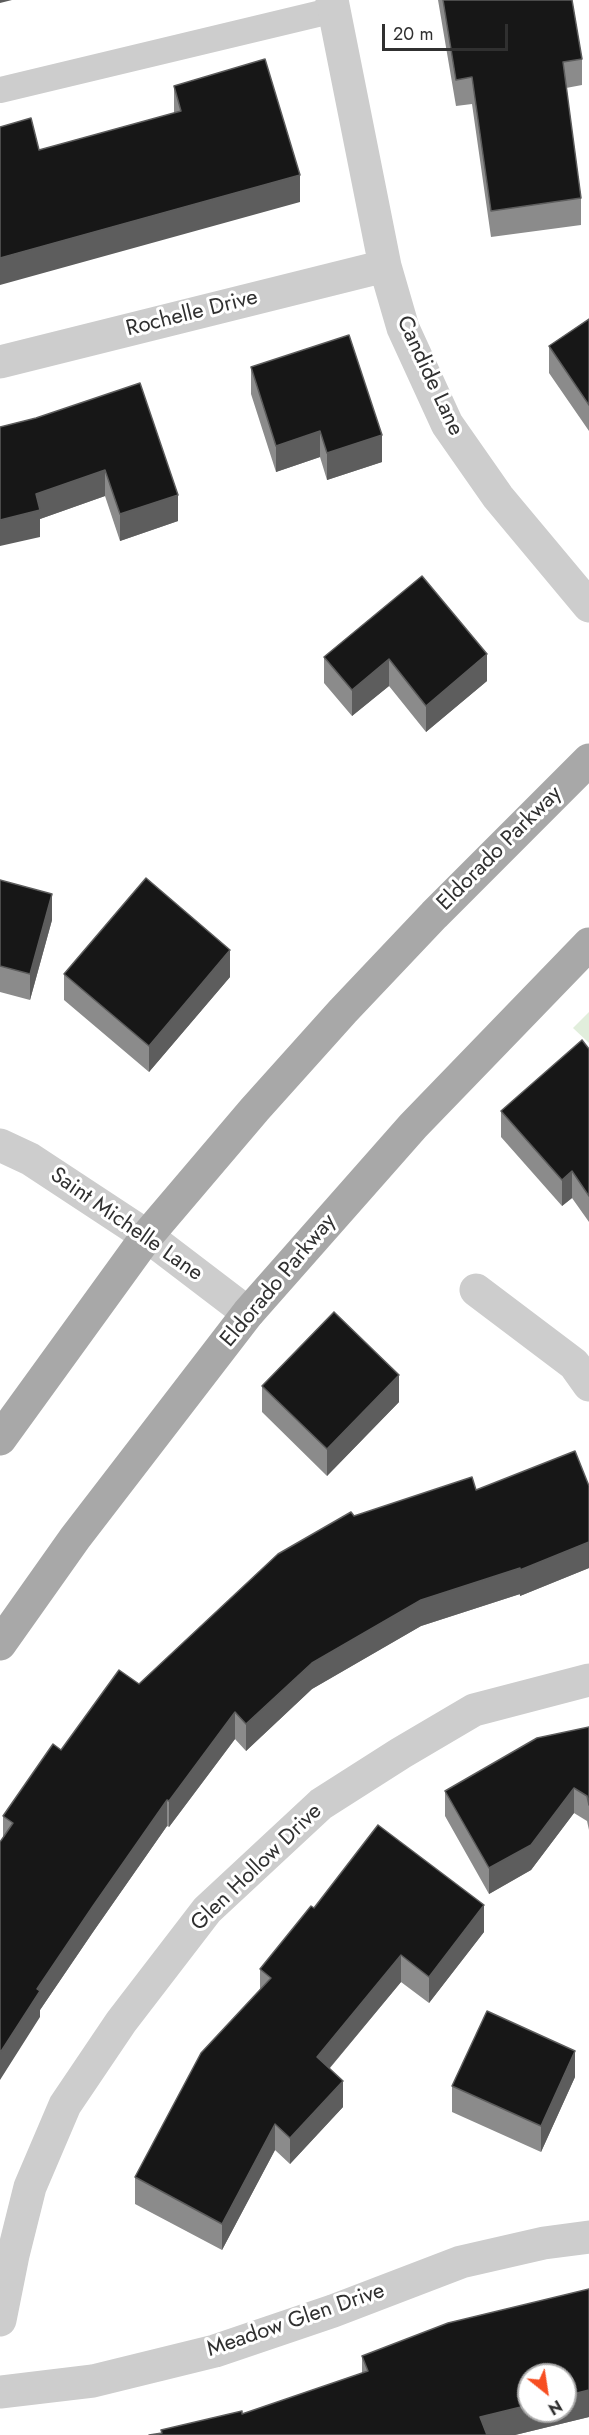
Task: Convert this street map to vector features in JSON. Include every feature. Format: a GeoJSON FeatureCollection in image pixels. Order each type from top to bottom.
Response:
{"type":"FeatureCollection","features":[{"type":"Feature","properties":{"kind":"main road","name":"Eldorado Parkway"},"geometry":{"type":"LineString","coordinates":[[0,1438],[147,1236],[255,1109],[434,915],[589,760]]}},
{"type":"Feature","properties":{"kind":"main road","name":"Eldorado Parkway"},"geometry":{"type":"LineString","coordinates":[[0,1644],[75,1538],[248,1313],[413,1126],[589,944]]}},
{"type":"Feature","properties":{"kind":"street","name":"Candide Lane"},"geometry":{"type":"LineString","coordinates":[[333,5],[385,266],[403,328],[447,424],[498,497],[589,606]]}},
{"type":"Feature","properties":{"kind":"street","name":"Rochelle Drive"},"geometry":{"type":"LineString","coordinates":[[0,362],[385,266]]}},
{"type":"Feature","properties":{"kind":"street","name":"Saint Michelle Lane"},"geometry":{"type":"LineString","coordinates":[[0,1145],[30,1159],[147,1236],[248,1313]]}},
{"type":"Feature","properties":{"kind":"street"},"geometry":{"type":"LineString","coordinates":[[476,1290],[574,1364],[589,1385]]}},
{"type":"Feature","properties":{"kind":"street","name":"Glen Hollow Drive"},"geometry":{"type":"LineString","coordinates":[[0,2320],[30,2187],[65,2105],[122,2022],[207,1910],[321,1804],[401,1753],[474,1710],[589,1680]]}},
{"type":"Feature","properties":{"kind":"street","name":"Meadow Glen Drive"},"geometry":{"type":"LineString","coordinates":[[0,2387],[93,2381],[215,2351],[333,2311],[461,2262],[544,2243],[589,2237]]}},
{"type":"Feature","properties":{"kind":"lane"},"geometry":{"type":"LineString","coordinates":[[0,90],[333,5]]}},
{"type":"Feature","properties":{"kind":"green space"},"geometry":{"type":"Polygon","coordinates":[[[589,1012],[589,1043],[573,1028],[589,1012]]]}},
{"type":"Feature","properties":{"kind":"building"},"geometry":{"type":"Polygon","coordinates":[[[443,0],[572,0],[582,59],[563,62],[581,198],[491,211],[472,77],[456,80],[443,0]]]}},
{"type":"Feature","properties":{"kind":"building"},"geometry":{"type":"Polygon","coordinates":[[[265,59],[300,175],[0,258],[0,127],[31,118],[39,150],[181,111],[174,86],[265,59]]]}},
{"type":"Feature","properties":{"kind":"building"},"geometry":{"type":"Polygon","coordinates":[[[589,319],[589,405],[549,346],[589,319]]]}},
{"type":"Feature","properties":{"kind":"building"},"geometry":{"type":"Polygon","coordinates":[[[349,335],[382,435],[327,453],[320,431],[276,446],[251,367],[349,335]]]}},
{"type":"Feature","properties":{"kind":"building"},"geometry":{"type":"Polygon","coordinates":[[[140,383],[178,495],[120,514],[105,470],[36,494],[40,510],[0,520],[0,427],[36,418],[140,383]]]}},
{"type":"Feature","properties":{"kind":"building"},"geometry":{"type":"Polygon","coordinates":[[[422,576],[487,654],[426,706],[389,659],[352,690],[324,657],[422,576]]]}},
{"type":"Feature","properties":{"kind":"building"},"geometry":{"type":"Polygon","coordinates":[[[146,878],[230,950],[149,1046],[64,974],[146,878]]]}},
{"type":"Feature","properties":{"kind":"building"},"geometry":{"type":"Polygon","coordinates":[[[0,880],[52,894],[30,974],[0,966],[0,880]]]}},
{"type":"Feature","properties":{"kind":"building"},"geometry":{"type":"Polygon","coordinates":[[[582,1040],[589,1049],[589,1196],[572,1171],[562,1180],[501,1111],[582,1040]]]}},
{"type":"Feature","properties":{"kind":"building"},"geometry":{"type":"Polygon","coordinates":[[[334,1312],[399,1375],[327,1449],[262,1386],[334,1312]]]}},
{"type":"Feature","properties":{"kind":"building"},"geometry":{"type":"Polygon","coordinates":[[[575,1451],[589,1486],[589,1542],[520,1570],[520,1568],[421,1600],[312,1663],[246,1724],[235,1712],[169,1801],[167,1800],[93,1906],[37,1989],[40,1991],[0,2053],[0,1842],[13,1823],[3,1816],[53,1744],[61,1750],[119,1670],[139,1684],[278,1554],[351,1512],[354,1516],[472,1477],[476,1490],[575,1451]]]}},
{"type":"Feature","properties":{"kind":"building"},"geometry":{"type":"Polygon","coordinates":[[[589,1727],[589,1805],[587,1796],[574,1788],[531,1845],[489,1868],[445,1791],[537,1738],[589,1727]]]}},
{"type":"Feature","properties":{"kind":"building"},"geometry":{"type":"Polygon","coordinates":[[[378,1825],[484,1905],[429,1977],[401,1955],[317,2057],[343,2081],[290,2138],[275,2124],[222,2224],[135,2177],[201,2053],[271,1978],[260,1969],[311,1906],[314,1908],[378,1825]]]}},
{"type":"Feature","properties":{"kind":"building"},"geometry":{"type":"Polygon","coordinates":[[[487,2011],[575,2051],[541,2126],[452,2086],[487,2011]]]}},
{"type":"Feature","properties":{"kind":"building"},"geometry":{"type":"Polygon","coordinates":[[[589,2289],[589,2390],[577,2393],[577,2363],[517,2363],[517,2408],[480,2417],[487,2435],[149,2435],[162,2433],[161,2430],[242,2411],[242,2414],[368,2371],[362,2356],[448,2323],[589,2289]]]}}]}
